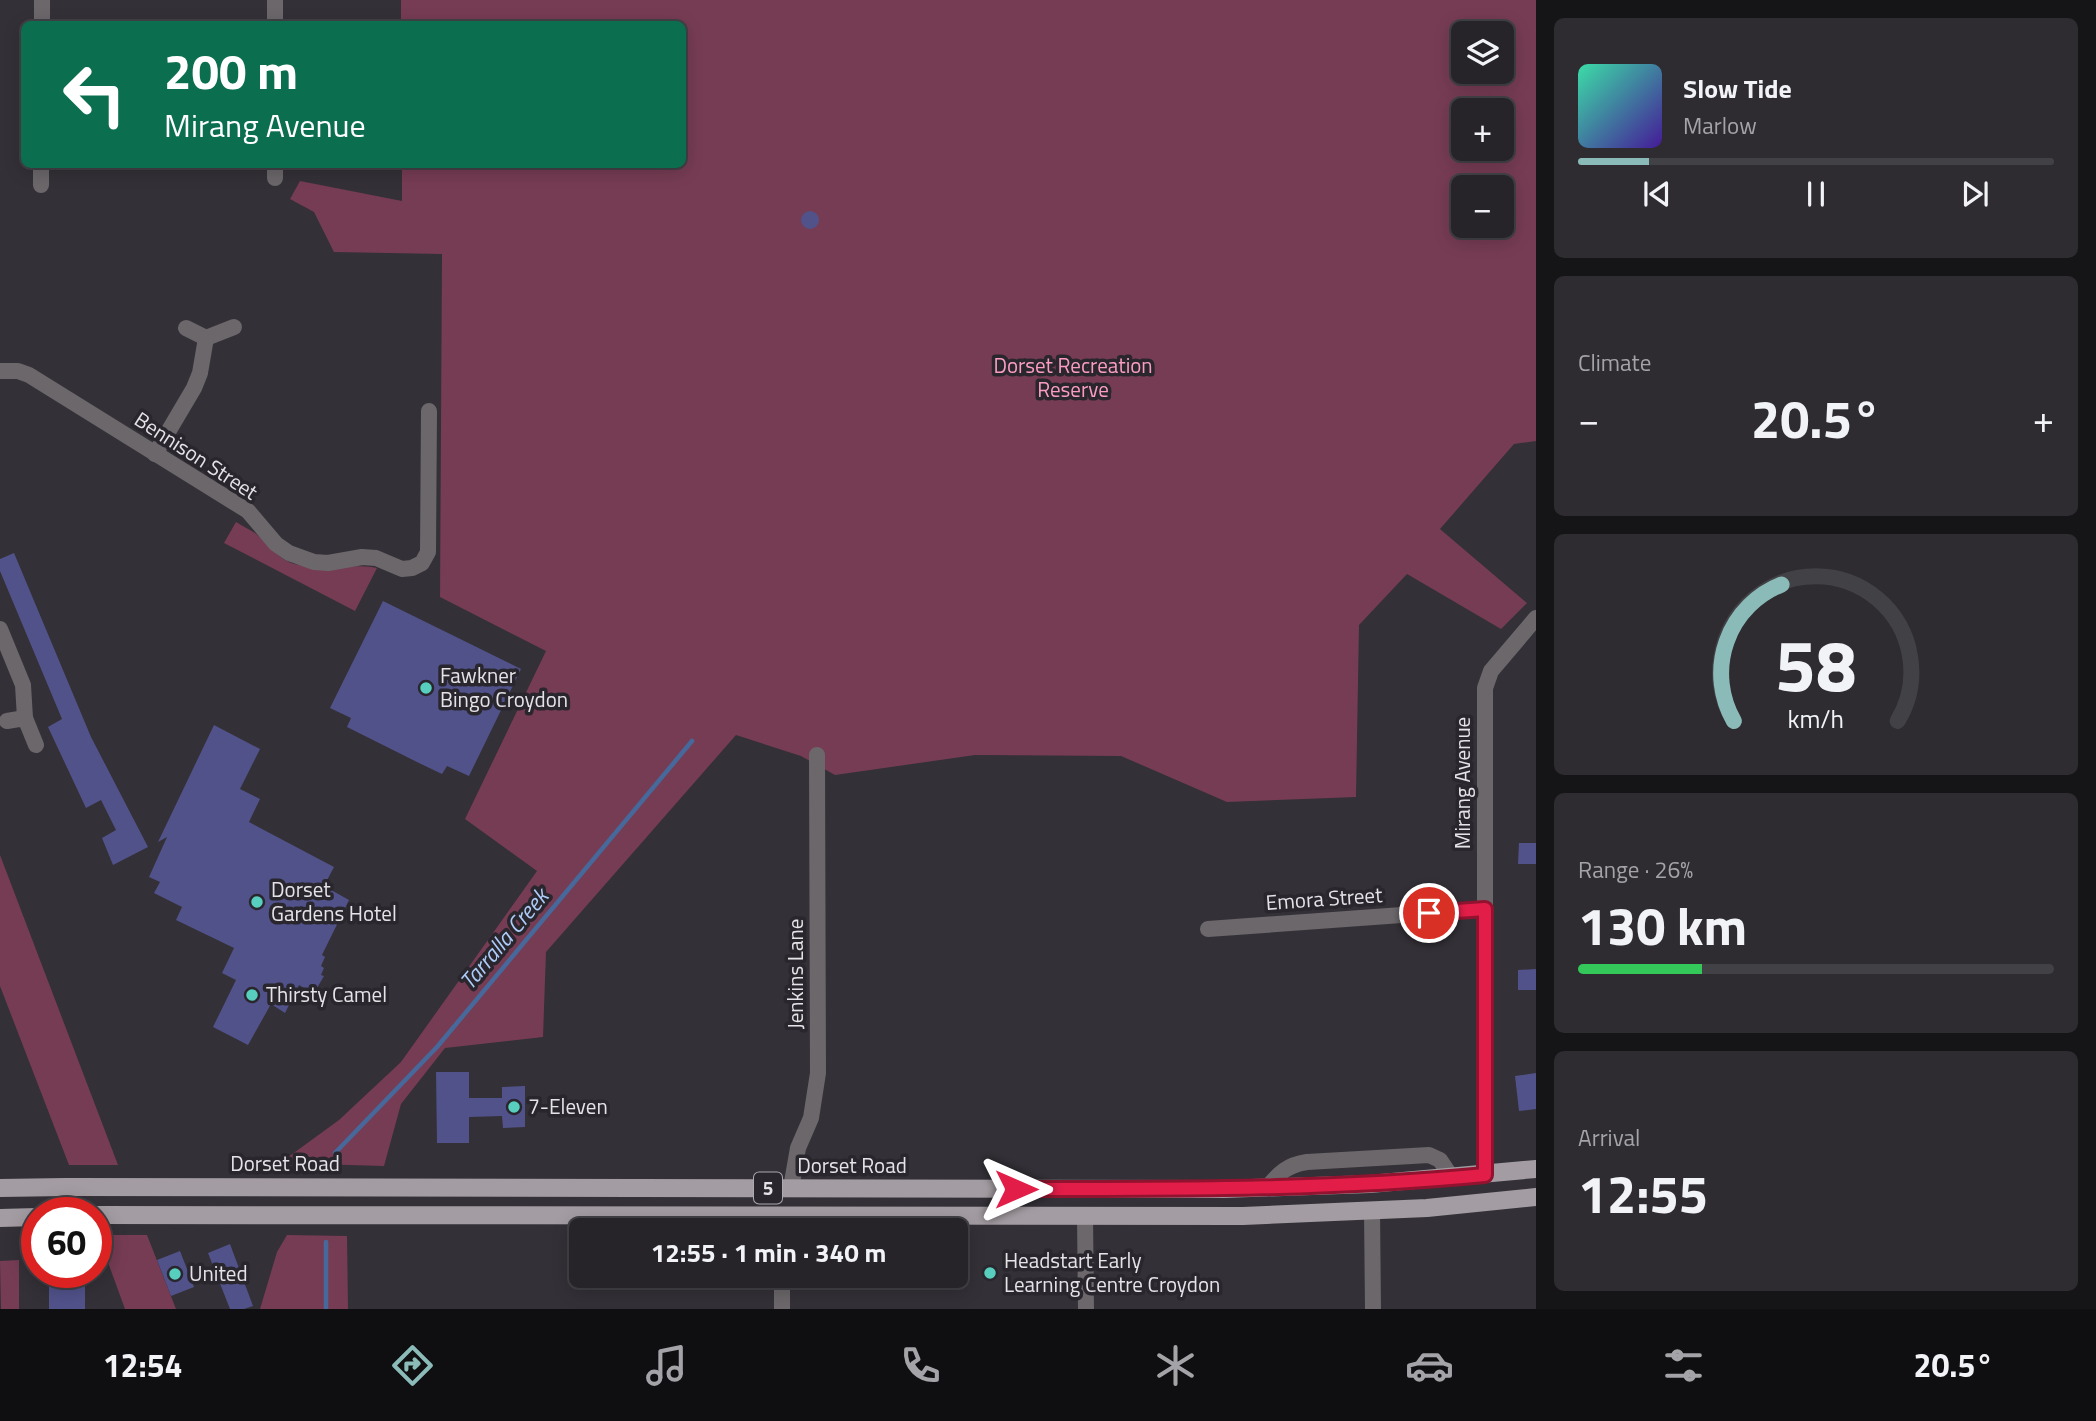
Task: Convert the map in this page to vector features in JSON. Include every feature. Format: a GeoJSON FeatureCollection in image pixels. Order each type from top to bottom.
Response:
{"type":"FeatureCollection","features":[{"type":"Feature","properties":{"kind":"main road","name":"Dorset Road"},"geometry":{"type":"LineString","coordinates":[[0,1188],[1267,1188],[1370,1184],[1536,1169]]}},
{"type":"Feature","properties":{"kind":"main road"},"geometry":{"type":"LineString","coordinates":[[1370,1184],[1372,1211]]}},
{"type":"Feature","properties":{"kind":"main road"},"geometry":{"type":"LineString","coordinates":[[223,1214],[224,1187]]}},
{"type":"Feature","properties":{"kind":"main road"},"geometry":{"type":"LineString","coordinates":[[514,1188],[514,1215]]}},
{"type":"Feature","properties":{"kind":"main road"},"geometry":{"type":"LineString","coordinates":[[782,1218],[791,1188]]}},
{"type":"Feature","properties":{"kind":"main road","name":"5"},"geometry":{"type":"LineString","coordinates":[[968,1219],[1243,1216],[1372,1211],[1536,1197]]}},
{"type":"Feature","properties":{"kind":"main road","name":"5"},"geometry":{"type":"LineString","coordinates":[[112,1216],[514,1215],[614,1218]]}},
{"type":"Feature","properties":{"kind":"main road"},"geometry":{"type":"LineString","coordinates":[[0,1218],[21,1217]]}},
{"type":"Feature","properties":{"kind":"street"},"geometry":{"type":"LineString","coordinates":[[42,0],[42,21]]}},
{"type":"Feature","properties":{"kind":"street"},"geometry":{"type":"LineString","coordinates":[[275,0],[275,21]]}},
{"type":"Feature","properties":{"kind":"street"},"geometry":{"type":"LineString","coordinates":[[41,168],[41,184]]}},
{"type":"Feature","properties":{"kind":"street"},"geometry":{"type":"LineString","coordinates":[[186,328],[206,338],[234,327]]}},
{"type":"Feature","properties":{"kind":"street"},"geometry":{"type":"LineString","coordinates":[[155,454],[194,388],[200,373],[206,338]]}},
{"type":"Feature","properties":{"kind":"street","name":"Bennison Street"},"geometry":{"type":"LineString","coordinates":[[0,371],[18,371],[29,375],[248,511],[276,544],[289,553],[314,562],[376,558],[402,569],[422,563],[428,552],[429,411]]}},
{"type":"Feature","properties":{"kind":"street","name":"Mirang Avenue"},"geometry":{"type":"LineString","coordinates":[[1485,1175],[1485,688],[1491,671],[1536,618]]}},
{"type":"Feature","properties":{"kind":"street"},"geometry":{"type":"LineString","coordinates":[[0,629],[23,685],[25,718],[36,745]]}},
{"type":"Feature","properties":{"kind":"street"},"geometry":{"type":"LineString","coordinates":[[7,721],[25,718]]}},
{"type":"Feature","properties":{"kind":"street","name":"Jenkins Lane"},"geometry":{"type":"LineString","coordinates":[[791,1188],[798,1148],[811,1118],[818,1073],[817,755]]}},
{"type":"Feature","properties":{"kind":"street","name":"Emora Street"},"geometry":{"type":"LineString","coordinates":[[1208,929],[1485,909]]}},
{"type":"Feature","properties":{"kind":"street"},"geometry":{"type":"LineString","coordinates":[[1267,1188],[1280,1172],[1292,1164],[1429,1155],[1440,1160],[1452,1178]]}},
{"type":"Feature","properties":{"kind":"street"},"geometry":{"type":"LineString","coordinates":[[1372,1211],[1373,1309]]}},
{"type":"Feature","properties":{"kind":"street"},"geometry":{"type":"LineString","coordinates":[[1085,1216],[1086,1309]]}},
{"type":"Feature","properties":{"kind":"street"},"geometry":{"type":"LineString","coordinates":[[782,1288],[782,1309]]}},
{"type":"Feature","properties":{"kind":"green space","name":"Dorset Recreation Reserve"},"geometry":{"type":"Polygon","coordinates":[[[401,0],[1536,0],[1536,441],[1514,444],[1440,529],[1527,603],[1501,629],[1407,574],[1359,625],[1356,797],[1227,802],[1121,756],[975,755],[835,775],[801,756],[736,735],[546,952],[543,1037],[445,1048],[401,1104],[384,1166],[280,1163],[339,1120],[401,1062],[537,871],[465,819],[546,651],[440,597],[442,254],[334,252],[314,212],[290,199],[300,181],[402,201],[402,168],[686,168],[686,21],[401,21],[401,0]]]}},
{"type":"Feature","properties":{"kind":"green space"},"geometry":{"type":"Polygon","coordinates":[[[236,522],[255,533],[284,559],[298,565],[377,568],[355,611],[224,543],[236,522]]]}},
{"type":"Feature","properties":{"kind":"green space"},"geometry":{"type":"Polygon","coordinates":[[[0,855],[118,1165],[69,1165],[0,986],[0,855]]]}},
{"type":"Feature","properties":{"kind":"green space"},"geometry":{"type":"Polygon","coordinates":[[[112,1235],[147,1235],[176,1309],[125,1309],[112,1273],[112,1235]]]}},
{"type":"Feature","properties":{"kind":"green space"},"geometry":{"type":"Polygon","coordinates":[[[287,1235],[347,1236],[348,1309],[260,1309],[277,1252],[287,1235]]]}},
{"type":"Feature","properties":{"kind":"green space"},"geometry":{"type":"Polygon","coordinates":[[[19,1260],[19,1309],[1,1309],[0,1261],[19,1260]]]}},
{"type":"Feature","properties":{"kind":"building"},"geometry":{"type":"Polygon","coordinates":[[[810,211],[816,214],[819,220],[816,226],[810,229],[804,226],[801,220],[804,214],[810,211]]]}},
{"type":"Feature","properties":{"kind":"building"},"geometry":{"type":"Polygon","coordinates":[[[14,553],[91,737],[148,847],[113,865],[102,838],[116,830],[101,800],[86,808],[48,727],[62,719],[0,571],[0,559],[14,553]]]}},
{"type":"Feature","properties":{"kind":"building","name":"Fawkner Bingo Croydon"},"geometry":{"type":"Polygon","coordinates":[[[383,601],[521,669],[469,776],[447,766],[442,774],[421,764],[347,727],[351,718],[330,708],[383,601]]]}},
{"type":"Feature","properties":{"kind":"building"},"geometry":{"type":"Polygon","coordinates":[[[214,725],[260,749],[240,789],[260,799],[249,822],[334,867],[324,886],[349,900],[322,955],[325,957],[321,975],[324,976],[317,988],[315,986],[311,992],[299,985],[285,1013],[271,1004],[248,1045],[213,1027],[236,980],[222,973],[234,948],[176,920],[182,907],[154,893],[160,882],[149,877],[167,837],[158,842],[214,725]]]}},
{"type":"Feature","properties":{"kind":"building"},"geometry":{"type":"Polygon","coordinates":[[[1519,843],[1536,843],[1536,864],[1518,864],[1519,843]]]}},
{"type":"Feature","properties":{"kind":"building"},"geometry":{"type":"Polygon","coordinates":[[[1536,969],[1536,990],[1518,990],[1518,970],[1536,969]]]}},
{"type":"Feature","properties":{"kind":"building"},"geometry":{"type":"Polygon","coordinates":[[[436,1072],[469,1072],[469,1098],[502,1098],[502,1087],[525,1086],[525,1127],[503,1128],[502,1116],[469,1117],[469,1143],[437,1143],[436,1072]]]}},
{"type":"Feature","properties":{"kind":"building"},"geometry":{"type":"Polygon","coordinates":[[[1536,1073],[1536,1109],[1519,1111],[1515,1076],[1536,1073]]]}},
{"type":"Feature","properties":{"kind":"building"},"geometry":{"type":"Polygon","coordinates":[[[230,1244],[253,1306],[244,1309],[230,1309],[208,1253],[230,1244]]]}},
{"type":"Feature","properties":{"kind":"building"},"geometry":{"type":"Polygon","coordinates":[[[180,1251],[194,1287],[171,1296],[157,1260],[180,1251]]]}},
{"type":"Feature","properties":{"kind":"building"},"geometry":{"type":"Polygon","coordinates":[[[49,1288],[85,1288],[85,1309],[49,1309],[49,1288]]]}},
{"type":"Feature","properties":{"kind":"waterway","name":"Tarralla Creek"},"geometry":{"type":"LineString","coordinates":[[335,1153],[437,1047],[692,741]]}},
{"type":"Feature","properties":{"kind":"waterway","name":"Tarralla Creek"},"geometry":{"type":"LineString","coordinates":[[326,1242],[326,1309]]}},
{"type":"Feature","properties":{"kind":"place","name":"Fawkner Bingo Croydon"},"geometry":{"type":"Point","coordinates":[426,688]}},
{"type":"Feature","properties":{"kind":"place","name":"Dorset Gardens Hotel"},"geometry":{"type":"Point","coordinates":[257,902]}},
{"type":"Feature","properties":{"kind":"place","name":"Thirsty Camel"},"geometry":{"type":"Point","coordinates":[252,995]}},
{"type":"Feature","properties":{"kind":"place","name":"7-Eleven"},"geometry":{"type":"Point","coordinates":[514,1107]}},
{"type":"Feature","properties":{"kind":"place","name":"Headstart Early Learning Centre Croydon"},"geometry":{"type":"Point","coordinates":[990,1273]}},
{"type":"Feature","properties":{"kind":"place","name":"United"},"geometry":{"type":"Point","coordinates":[175,1274]}},
{"type":"Feature","properties":{"kind":"route"},"geometry":{"type":"LineString","coordinates":[[1016,1189],[1267,1188],[1370,1184],[1485,1175],[1485,909],[1429,913]]}}]}
